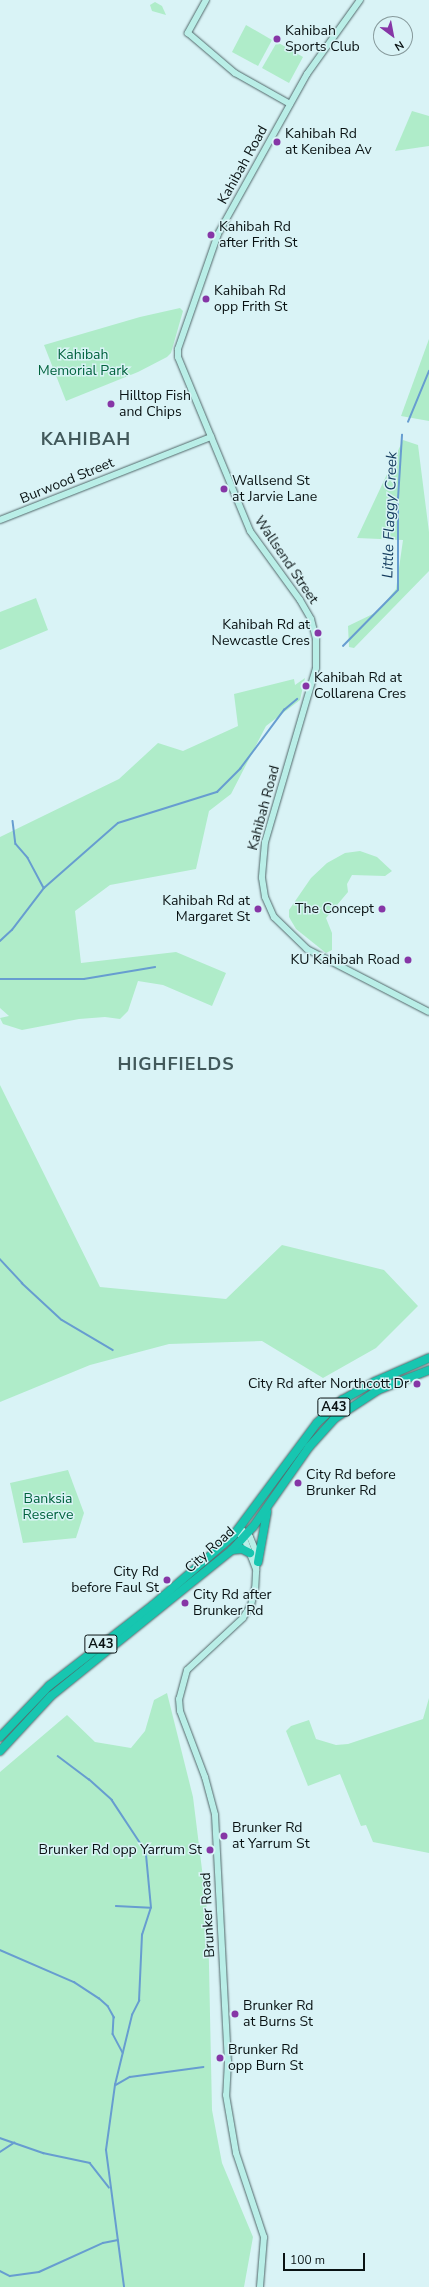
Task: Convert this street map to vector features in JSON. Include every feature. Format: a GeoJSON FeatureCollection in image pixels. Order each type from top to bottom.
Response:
{"type":"FeatureCollection","features":[{"type":"Feature","properties":{"kind":"highway","name":"City Road"},"geometry":{"type":"LineString","coordinates":[[0,1737],[50,1686],[175,1587],[238,1530],[317,1423],[342,1400],[374,1382],[429,1358]]}},
{"type":"Feature","properties":{"kind":"highway","name":"City Road"},"geometry":{"type":"LineString","coordinates":[[0,1751],[52,1696],[232,1550],[245,1536],[309,1447],[334,1419],[378,1390],[429,1370]]}},
{"type":"Feature","properties":{"kind":"highway"},"geometry":{"type":"LineString","coordinates":[[257,1566],[264,1521],[273,1498]]}},
{"type":"Feature","properties":{"kind":"highway"},"geometry":{"type":"LineString","coordinates":[[232,1550],[242,1549],[250,1553]]}},
{"type":"Feature","properties":{"kind":"main road"},"geometry":{"type":"LineString","coordinates":[[206,0],[188,33],[235,73],[290,104]]}},
{"type":"Feature","properties":{"kind":"main road","name":"Kahibah Road"},"geometry":{"type":"LineString","coordinates":[[178,357],[213,245],[307,74],[360,0]]}},
{"type":"Feature","properties":{"kind":"main road","name":"Wallsend Street"},"geometry":{"type":"LineString","coordinates":[[178,357],[250,532],[311,619],[318,652],[316,668]]}},
{"type":"Feature","properties":{"kind":"main road","name":"Burwood Street"},"geometry":{"type":"LineString","coordinates":[[0,520],[211,437]]}},
{"type":"Feature","properties":{"kind":"main road","name":"Kahibah Road"},"geometry":{"type":"LineString","coordinates":[[316,668],[265,842],[262,878],[265,897],[274,917],[307,949],[429,1012]]}},
{"type":"Feature","properties":{"kind":"main road","name":"Brunker Road"},"geometry":{"type":"LineString","coordinates":[[238,1530],[255,1545],[257,1566],[251,1605],[243,1618],[187,1670],[179,1699],[185,1724],[212,1798],[215,1815],[228,2061],[226,2095],[236,2153],[264,2237],[260,2287]]}},
{"type":"Feature","properties":{"kind":"main road","name":"Brunker Road"},"geometry":{"type":"LineString","coordinates":[[245,1536],[250,1553],[257,1566]]}},
{"type":"Feature","properties":{"kind":"green space"},"geometry":{"type":"Polygon","coordinates":[[[155,2],[162,6],[166,15],[152,11],[150,5],[155,2]]]}},
{"type":"Feature","properties":{"kind":"green space"},"geometry":{"type":"Polygon","coordinates":[[[246,25],[272,40],[258,66],[232,52],[246,25]]]}},
{"type":"Feature","properties":{"kind":"green space"},"geometry":{"type":"Polygon","coordinates":[[[277,42],[303,57],[289,83],[262,68],[277,42]]]}},
{"type":"Feature","properties":{"kind":"green space"},"geometry":{"type":"Polygon","coordinates":[[[412,111],[429,116],[429,146],[395,151],[412,111]]]}},
{"type":"Feature","properties":{"kind":"green space","name":"Kahibah Memorial Park"},"geometry":{"type":"Polygon","coordinates":[[[180,308],[183,311],[171,353],[167,357],[138,372],[66,401],[44,345],[140,317],[180,308]]]}},
{"type":"Feature","properties":{"kind":"green space"},"geometry":{"type":"Polygon","coordinates":[[[429,339],[429,421],[401,416],[429,339]]]}},
{"type":"Feature","properties":{"kind":"green space"},"geometry":{"type":"Polygon","coordinates":[[[403,440],[418,445],[429,532],[429,571],[354,648],[349,647],[348,626],[377,612],[396,589],[403,540],[357,538],[403,440]]]}},
{"type":"Feature","properties":{"kind":"green space"},"geometry":{"type":"Polygon","coordinates":[[[36,598],[48,630],[0,650],[0,612],[36,598]]]}},
{"type":"Feature","properties":{"kind":"green space"},"geometry":{"type":"Polygon","coordinates":[[[305,678],[300,700],[266,726],[231,794],[209,811],[196,869],[110,885],[75,911],[81,963],[176,952],[226,973],[212,1006],[163,985],[138,981],[128,1011],[120,1019],[105,1017],[79,1019],[22,1030],[3,1024],[0,1018],[9,1016],[0,1008],[0,837],[119,779],[158,743],[183,751],[238,726],[234,694],[294,679],[295,685],[305,678]]]}},
{"type":"Feature","properties":{"kind":"green space"},"geometry":{"type":"Polygon","coordinates":[[[360,851],[377,857],[392,871],[385,876],[352,875],[347,884],[348,892],[326,918],[332,933],[332,950],[326,953],[296,929],[289,917],[289,910],[311,878],[327,863],[345,853],[360,851]]]}},
{"type":"Feature","properties":{"kind":"green space"},"geometry":{"type":"Polygon","coordinates":[[[0,1085],[100,1287],[226,1299],[282,1245],[384,1270],[418,1306],[376,1348],[323,1378],[262,1341],[169,1344],[90,1365],[0,1402],[0,1085]]]}},
{"type":"Feature","properties":{"kind":"green space","name":"Banksia Reserve"},"geometry":{"type":"Polygon","coordinates":[[[68,1470],[84,1513],[76,1538],[23,1543],[10,1483],[68,1470]]]}},
{"type":"Feature","properties":{"kind":"green space"},"geometry":{"type":"Polygon","coordinates":[[[167,1693],[193,1797],[208,1918],[212,2110],[222,2163],[253,2237],[244,2287],[0,2287],[0,1772],[67,1715],[95,1742],[131,1748],[145,1731],[154,1700],[167,1693]]]}},
{"type":"Feature","properties":{"kind":"green space"},"geometry":{"type":"Polygon","coordinates":[[[429,1698],[429,1853],[373,1842],[366,1825],[361,1826],[340,1774],[308,1786],[286,1731],[291,1726],[309,1720],[316,1739],[336,1745],[348,1744],[423,1719],[429,1698]]]}},
{"type":"Feature","properties":{"kind":"waterway"},"geometry":{"type":"LineString","coordinates":[[408,422],[429,371]]}},
{"type":"Feature","properties":{"kind":"waterway","name":"Little Flaggy Creek"},"geometry":{"type":"LineString","coordinates":[[343,646],[398,590],[398,499],[402,435]]}},
{"type":"Feature","properties":{"kind":"waterway","name":"Little Flaggy Creek"},"geometry":{"type":"LineString","coordinates":[[0,941],[12,930],[44,888],[118,823],[217,792],[240,769],[284,710],[297,699]]}},
{"type":"Feature","properties":{"kind":"waterway"},"geometry":{"type":"LineString","coordinates":[[13,821],[16,844],[28,858],[44,888]]}},
{"type":"Feature","properties":{"kind":"waterway"},"geometry":{"type":"LineString","coordinates":[[0,979],[84,979],[155,967]]}},
{"type":"Feature","properties":{"kind":"waterway"},"geometry":{"type":"LineString","coordinates":[[0,1259],[22,1283],[62,1320],[113,1350]]}},
{"type":"Feature","properties":{"kind":"waterway"},"geometry":{"type":"LineString","coordinates":[[58,1756],[89,1779],[112,1800],[141,1844]]}},
{"type":"Feature","properties":{"kind":"waterway"},"geometry":{"type":"LineString","coordinates":[[124,2287],[106,2150],[115,2085],[132,2015],[139,2001],[142,1935],[151,1908],[146,1855],[142,1845]]}},
{"type":"Feature","properties":{"kind":"waterway"},"geometry":{"type":"LineString","coordinates":[[116,1906],[150,1908]]}},
{"type":"Feature","properties":{"kind":"waterway"},"geometry":{"type":"LineString","coordinates":[[0,1950],[74,1982],[99,1998],[108,2006],[114,2017],[113,2034],[123,2053]]}},
{"type":"Feature","properties":{"kind":"waterway"},"geometry":{"type":"LineString","coordinates":[[116,2085],[130,2077],[203,2067]]}},
{"type":"Feature","properties":{"kind":"waterway"},"geometry":{"type":"LineString","coordinates":[[0,2138],[43,2153],[90,2163],[109,2187]]}},
{"type":"Feature","properties":{"kind":"waterway"},"geometry":{"type":"LineString","coordinates":[[0,2152],[14,2143]]}},
{"type":"Feature","properties":{"kind":"waterway"},"geometry":{"type":"LineString","coordinates":[[0,2271],[10,2276],[39,2272],[103,2243],[118,2240]]}},
{"type":"Feature","properties":{"kind":"place","name":"Kahibah Sports Club"},"geometry":{"type":"Point","coordinates":[277,39]}},
{"type":"Feature","properties":{"kind":"place","name":"Kahibah Rd at Kenibea Av"},"geometry":{"type":"Point","coordinates":[277,142]}},
{"type":"Feature","properties":{"kind":"place","name":"Kahibah Rd after Frith St"},"geometry":{"type":"Point","coordinates":[211,235]}},
{"type":"Feature","properties":{"kind":"place","name":"Kahibah Rd opp Frith St"},"geometry":{"type":"Point","coordinates":[206,299]}},
{"type":"Feature","properties":{"kind":"place","name":"Hilltop Fish and Chips"},"geometry":{"type":"Point","coordinates":[111,404]}},
{"type":"Feature","properties":{"kind":"place","name":"Wallsend St at Jarvie Lane"},"geometry":{"type":"Point","coordinates":[224,489]}},
{"type":"Feature","properties":{"kind":"place","name":"Kahibah Rd at Newcastle Cres"},"geometry":{"type":"Point","coordinates":[318,633]}},
{"type":"Feature","properties":{"kind":"place","name":"Kahibah Rd at Collarena Cres"},"geometry":{"type":"Point","coordinates":[306,686]}},
{"type":"Feature","properties":{"kind":"place","name":"Kahibah Rd at Margaret St"},"geometry":{"type":"Point","coordinates":[258,909]}},
{"type":"Feature","properties":{"kind":"place","name":"The Concept"},"geometry":{"type":"Point","coordinates":[382,909]}},
{"type":"Feature","properties":{"kind":"place","name":"KU Kahibah Road"},"geometry":{"type":"Point","coordinates":[408,960]}},
{"type":"Feature","properties":{"kind":"place","name":"City Rd after Northcott Dr"},"geometry":{"type":"Point","coordinates":[417,1384]}},
{"type":"Feature","properties":{"kind":"place","name":"City Rd before Brunker Rd"},"geometry":{"type":"Point","coordinates":[298,1483]}},
{"type":"Feature","properties":{"kind":"place","name":"City Rd before Faul St"},"geometry":{"type":"Point","coordinates":[167,1580]}},
{"type":"Feature","properties":{"kind":"place","name":"City Rd after Brunker Rd"},"geometry":{"type":"Point","coordinates":[185,1603]}},
{"type":"Feature","properties":{"kind":"place","name":"Brunker Rd at Yarrum St"},"geometry":{"type":"Point","coordinates":[224,1836]}},
{"type":"Feature","properties":{"kind":"place","name":"Brunker Rd opp Yarrum St"},"geometry":{"type":"Point","coordinates":[210,1850]}},
{"type":"Feature","properties":{"kind":"place","name":"Brunker Rd at Burns St"},"geometry":{"type":"Point","coordinates":[235,2014]}},
{"type":"Feature","properties":{"kind":"place","name":"Brunker Rd opp Burn St"},"geometry":{"type":"Point","coordinates":[220,2058]}},
{"type":"Feature","properties":{"kind":"district","name":"KAHIBAH"},"geometry":{"type":"Point","coordinates":[86,439]}},
{"type":"Feature","properties":{"kind":"district","name":"HIGHFIELDS"},"geometry":{"type":"Point","coordinates":[176,1064]}}]}
